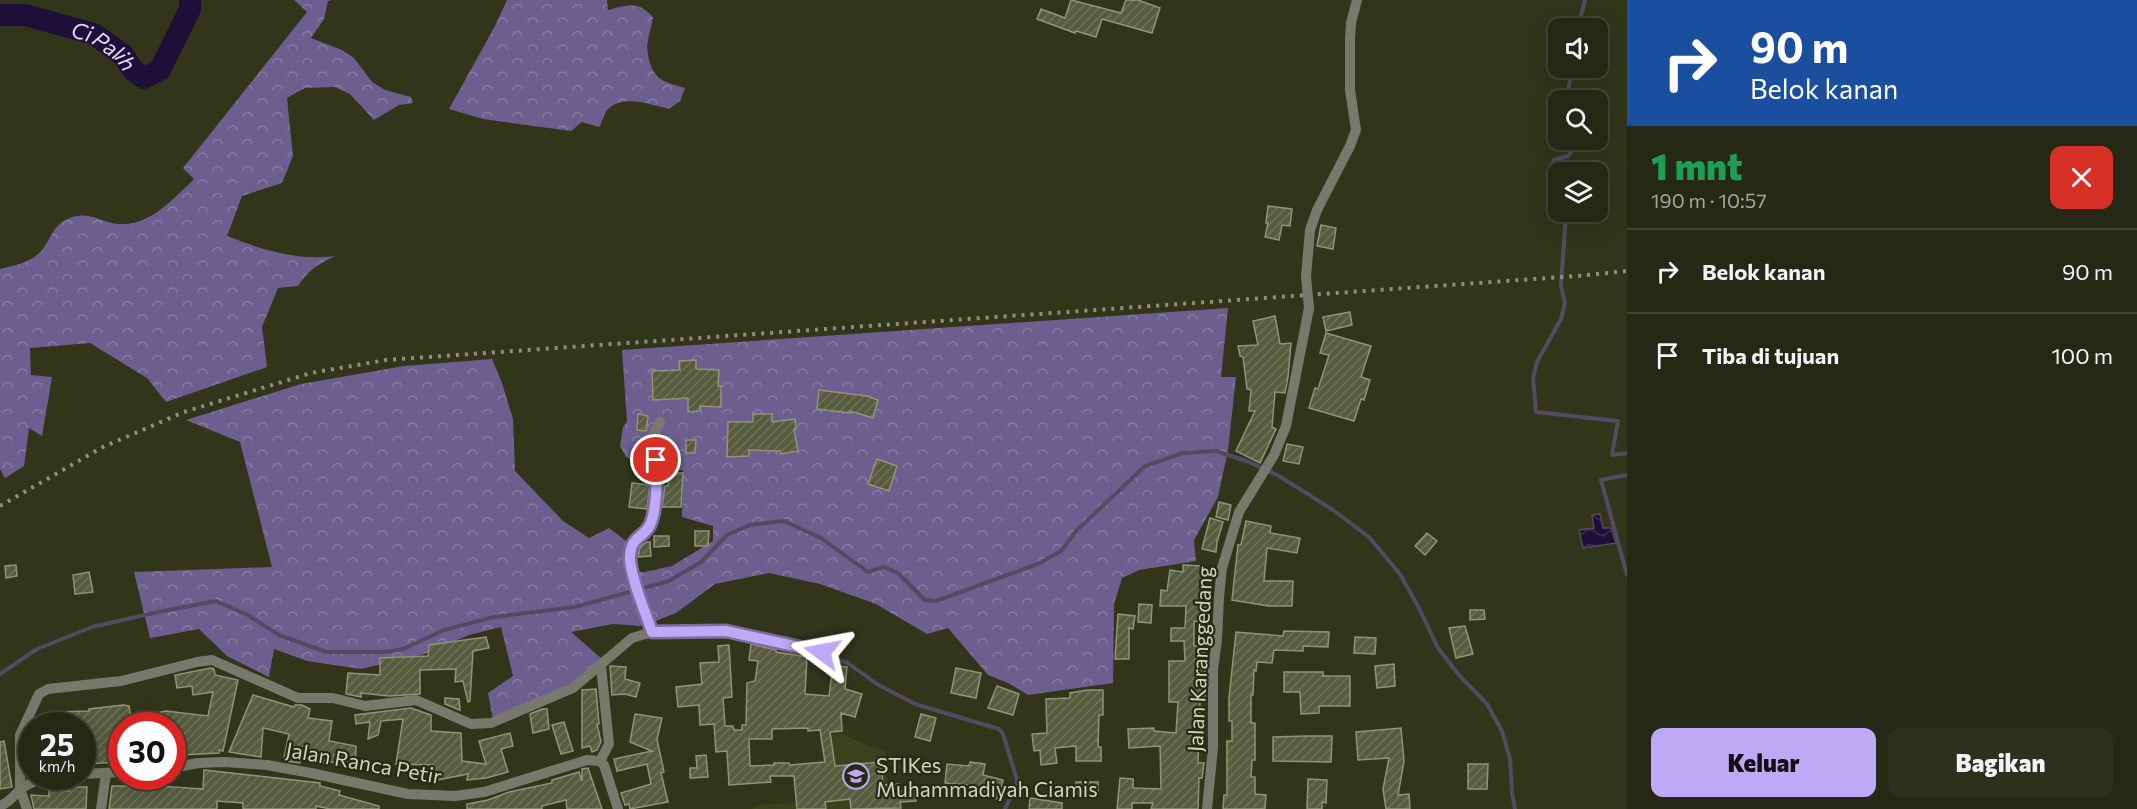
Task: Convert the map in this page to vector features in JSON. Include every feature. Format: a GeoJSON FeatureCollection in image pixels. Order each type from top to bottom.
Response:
{"type":"FeatureCollection","features":[{"type":"Feature","properties":{"kind":"street","name":"Jalan Karanggedang"},"geometry":{"type":"LineString","coordinates":[[1208,809],[1213,747],[1213,669],[1218,640],[1222,568],[1239,512],[1274,455],[1286,426],[1309,309],[1306,276],[1310,230],[1317,210],[1356,130],[1350,90],[1350,39],[1351,23],[1357,0]]}},
{"type":"Feature","properties":{"kind":"street"},"geometry":{"type":"LineString","coordinates":[[652,632],[630,555],[633,542],[647,530],[654,512],[658,482],[656,460],[650,452],[654,433],[660,422]]}},
{"type":"Feature","properties":{"kind":"street"},"geometry":{"type":"LineString","coordinates":[[31,712],[39,694],[48,689],[121,681],[212,660],[298,698],[333,698],[366,706],[416,700],[471,724],[483,724],[491,723],[573,688],[632,639],[652,632],[726,631],[822,652]]}},
{"type":"Feature","properties":{"kind":"street"},"geometry":{"type":"LineString","coordinates":[[601,666],[609,744],[600,760],[608,774],[618,809]]}},
{"type":"Feature","properties":{"kind":"street","name":"Jalan Ranca Petir"},"geometry":{"type":"LineString","coordinates":[[186,765],[225,762],[267,765],[310,772],[408,794],[455,796],[484,792],[587,760],[600,760]]}},
{"type":"Feature","properties":{"kind":"street"},"geometry":{"type":"LineString","coordinates":[[96,774],[106,774],[101,809]]}},
{"type":"Feature","properties":{"kind":"street"},"geometry":{"type":"LineString","coordinates":[[0,806],[8,803],[19,790]]}},
{"type":"Feature","properties":{"kind":"street"},"geometry":{"type":"LineString","coordinates":[[20,790],[27,809]]}},
{"type":"Feature","properties":{"kind":"shaded area","name":"STIKes Muhammadiyah Ciamis"},"geometry":{"type":"Polygon","coordinates":[[[841,734],[886,752],[889,809],[751,809],[760,805],[829,801],[819,736],[841,734]]]}},
{"type":"Feature","properties":{"kind":"green space"},"geometry":{"type":"Polygon","coordinates":[[[294,0],[332,0],[328,1],[324,19],[311,38],[342,50],[354,58],[372,82],[385,90],[411,97],[413,103],[399,105],[374,120],[350,94],[335,87],[305,88],[287,98],[293,156],[282,183],[242,196],[227,236],[253,246],[293,256],[335,256],[314,268],[298,286],[278,288],[262,327],[267,367],[166,402],[147,378],[90,343],[30,348],[31,375],[52,377],[42,436],[29,428],[24,466],[5,478],[0,469],[0,269],[33,258],[42,250],[59,225],[68,219],[83,216],[121,224],[133,223],[156,213],[176,197],[194,179],[183,168],[307,12],[294,0]]]}},
{"type":"Feature","properties":{"kind":"green space"},"geometry":{"type":"Polygon","coordinates":[[[507,0],[607,0],[608,10],[632,5],[642,8],[653,17],[647,46],[651,67],[662,80],[685,88],[680,101],[669,109],[646,103],[622,102],[608,109],[599,127],[582,122],[571,131],[483,119],[449,109],[507,0]]]}},
{"type":"Feature","properties":{"kind":"green space"},"geometry":{"type":"Polygon","coordinates":[[[1228,308],[1221,377],[1236,377],[1228,450],[1218,497],[1194,540],[1196,561],[1139,570],[1122,578],[1114,604],[1113,683],[1028,695],[988,675],[948,628],[927,634],[876,604],[820,584],[769,573],[715,584],[676,613],[643,626],[613,624],[571,632],[602,659],[564,689],[493,719],[488,693],[513,676],[501,627],[469,635],[424,654],[361,669],[307,661],[274,649],[269,677],[227,656],[199,629],[150,638],[134,572],[272,567],[240,442],[186,420],[301,384],[404,366],[492,359],[513,419],[515,471],[563,521],[589,538],[609,528],[626,541],[628,572],[645,572],[672,566],[713,541],[713,526],[682,517],[683,470],[639,478],[635,461],[626,457],[620,446],[623,427],[627,422],[622,350],[1228,308]]]}},
{"type":"Feature","properties":{"kind":"water"},"geometry":{"type":"Polygon","coordinates":[[[1600,514],[1603,528],[1611,528],[1616,543],[1583,548],[1579,530],[1594,528],[1592,515],[1600,514]]]}},
{"type":"Feature","properties":{"kind":"building"},"geometry":{"type":"Polygon","coordinates":[[[1071,0],[1121,13],[1126,0],[1138,0],[1160,8],[1152,33],[1102,19],[1096,37],[1076,31],[1075,33],[1037,19],[1041,9],[1065,18],[1071,0]]]}},
{"type":"Feature","properties":{"kind":"building"},"geometry":{"type":"Polygon","coordinates":[[[1268,206],[1292,209],[1290,226],[1282,225],[1279,240],[1265,237],[1268,206]]]}},
{"type":"Feature","properties":{"kind":"building"},"geometry":{"type":"Polygon","coordinates":[[[1321,225],[1336,228],[1333,249],[1317,246],[1321,225]]]}},
{"type":"Feature","properties":{"kind":"building"},"geometry":{"type":"Polygon","coordinates":[[[1350,312],[1352,325],[1326,331],[1323,317],[1350,312]]]}},
{"type":"Feature","properties":{"kind":"building"},"geometry":{"type":"Polygon","coordinates":[[[1275,316],[1280,344],[1291,343],[1288,377],[1285,393],[1275,392],[1272,427],[1276,429],[1260,463],[1236,451],[1255,411],[1249,411],[1251,390],[1247,389],[1243,357],[1240,356],[1238,346],[1258,345],[1253,321],[1275,316]]]}},
{"type":"Feature","properties":{"kind":"building"},"geometry":{"type":"Polygon","coordinates":[[[1326,333],[1371,346],[1361,377],[1370,380],[1354,421],[1309,408],[1329,355],[1320,353],[1326,333]]]}},
{"type":"Feature","properties":{"kind":"building"},"geometry":{"type":"Polygon","coordinates":[[[696,360],[696,369],[719,370],[718,386],[721,386],[721,407],[700,406],[700,411],[688,412],[688,398],[653,400],[652,371],[680,370],[679,361],[696,360]]]}},
{"type":"Feature","properties":{"kind":"building"},"geometry":{"type":"Polygon","coordinates":[[[819,390],[867,396],[878,400],[873,418],[850,411],[850,413],[817,409],[819,390]]]}},
{"type":"Feature","properties":{"kind":"building"},"geometry":{"type":"Polygon","coordinates":[[[638,414],[648,416],[646,431],[637,430],[638,414]]]}},
{"type":"Feature","properties":{"kind":"building"},"geometry":{"type":"Polygon","coordinates":[[[753,414],[772,414],[772,422],[795,419],[796,429],[794,429],[798,451],[781,454],[780,451],[749,450],[749,456],[727,457],[728,422],[753,422],[753,414]]]}},
{"type":"Feature","properties":{"kind":"building"},"geometry":{"type":"Polygon","coordinates":[[[686,440],[696,440],[695,453],[686,453],[686,440]]]}},
{"type":"Feature","properties":{"kind":"building"},"geometry":{"type":"Polygon","coordinates":[[[1287,444],[1303,447],[1299,464],[1283,461],[1287,444]]]}},
{"type":"Feature","properties":{"kind":"building"},"geometry":{"type":"Polygon","coordinates":[[[877,459],[897,466],[889,491],[868,484],[877,459]]]}},
{"type":"Feature","properties":{"kind":"building"},"geometry":{"type":"Polygon","coordinates":[[[668,473],[683,473],[681,507],[662,507],[665,486],[668,486],[668,473]]]}},
{"type":"Feature","properties":{"kind":"building"},"geometry":{"type":"Polygon","coordinates":[[[632,483],[650,485],[647,509],[629,507],[632,483]]]}},
{"type":"Feature","properties":{"kind":"building"},"geometry":{"type":"Polygon","coordinates":[[[1219,502],[1231,505],[1228,520],[1216,517],[1219,502]]]}},
{"type":"Feature","properties":{"kind":"building"},"geometry":{"type":"Polygon","coordinates":[[[1210,518],[1223,522],[1216,552],[1202,549],[1210,518]]]}},
{"type":"Feature","properties":{"kind":"building"},"geometry":{"type":"Polygon","coordinates":[[[1246,521],[1271,526],[1270,533],[1300,538],[1297,553],[1267,548],[1264,581],[1293,581],[1292,606],[1269,606],[1232,600],[1238,545],[1241,545],[1246,521]]]}},
{"type":"Feature","properties":{"kind":"building"},"geometry":{"type":"Polygon","coordinates":[[[695,531],[709,531],[708,546],[695,546],[695,531]]]}},
{"type":"Feature","properties":{"kind":"building"},"geometry":{"type":"Polygon","coordinates":[[[1427,533],[1437,541],[1425,555],[1415,546],[1427,533]]]}},
{"type":"Feature","properties":{"kind":"building"},"geometry":{"type":"Polygon","coordinates":[[[654,536],[669,536],[669,546],[654,547],[654,536]]]}},
{"type":"Feature","properties":{"kind":"building"},"geometry":{"type":"Polygon","coordinates":[[[650,542],[651,556],[638,557],[640,547],[650,542]]]}},
{"type":"Feature","properties":{"kind":"building"},"geometry":{"type":"Polygon","coordinates":[[[16,565],[17,576],[6,578],[5,566],[16,565]]]}},
{"type":"Feature","properties":{"kind":"building"},"geometry":{"type":"Polygon","coordinates":[[[1183,565],[1203,566],[1200,607],[1206,607],[1205,622],[1194,621],[1194,646],[1204,646],[1205,661],[1205,702],[1200,702],[1198,763],[1204,763],[1202,778],[1199,778],[1198,809],[1151,809],[1153,803],[1132,803],[1132,809],[1117,809],[1120,778],[1133,779],[1133,788],[1161,789],[1160,746],[1129,748],[1128,729],[1154,728],[1154,731],[1176,733],[1178,702],[1169,702],[1169,661],[1185,661],[1184,641],[1171,641],[1171,628],[1185,628],[1186,606],[1160,606],[1161,590],[1167,591],[1170,570],[1183,572],[1183,565]]]}},
{"type":"Feature","properties":{"kind":"building"},"geometry":{"type":"Polygon","coordinates":[[[89,572],[93,592],[75,594],[73,575],[89,572]]]}},
{"type":"Feature","properties":{"kind":"building"},"geometry":{"type":"Polygon","coordinates":[[[1139,604],[1152,605],[1151,623],[1138,622],[1139,604]]]}},
{"type":"Feature","properties":{"kind":"building"},"geometry":{"type":"Polygon","coordinates":[[[1470,610],[1484,610],[1485,619],[1470,620],[1470,610]]]}},
{"type":"Feature","properties":{"kind":"building"},"geometry":{"type":"Polygon","coordinates":[[[1118,614],[1135,616],[1133,629],[1129,628],[1129,659],[1115,659],[1118,614]]]}},
{"type":"Feature","properties":{"kind":"building"},"geometry":{"type":"Polygon","coordinates":[[[1465,626],[1473,654],[1456,658],[1449,628],[1465,626]]]}},
{"type":"Feature","properties":{"kind":"building"},"geometry":{"type":"Polygon","coordinates":[[[1284,631],[1329,632],[1328,647],[1303,646],[1303,651],[1274,650],[1272,663],[1257,662],[1256,671],[1254,670],[1253,695],[1251,695],[1251,723],[1255,723],[1255,760],[1252,760],[1251,777],[1255,777],[1255,794],[1266,795],[1265,809],[1223,809],[1224,795],[1227,795],[1227,741],[1232,741],[1229,698],[1236,632],[1283,636],[1284,631]]]}},
{"type":"Feature","properties":{"kind":"building"},"geometry":{"type":"Polygon","coordinates":[[[486,637],[489,648],[473,651],[470,701],[468,702],[463,681],[455,682],[456,669],[420,670],[420,694],[389,696],[361,693],[361,697],[346,694],[348,673],[380,675],[380,658],[428,656],[429,645],[486,637]]]}},
{"type":"Feature","properties":{"kind":"building"},"geometry":{"type":"Polygon","coordinates":[[[1355,637],[1376,638],[1375,654],[1354,653],[1355,637]]]}},
{"type":"Feature","properties":{"kind":"building"},"geometry":{"type":"Polygon","coordinates":[[[751,644],[776,650],[776,652],[807,657],[805,694],[829,696],[833,665],[847,667],[845,689],[862,694],[855,717],[841,713],[842,731],[830,732],[835,766],[881,762],[883,785],[899,784],[900,791],[915,790],[916,801],[900,802],[901,808],[851,809],[850,799],[825,802],[826,809],[797,809],[794,776],[770,776],[771,782],[729,785],[727,751],[716,752],[714,724],[700,725],[699,705],[678,707],[676,687],[702,684],[700,663],[719,662],[718,646],[729,645],[732,697],[723,698],[725,726],[733,726],[734,730],[742,730],[742,725],[746,725],[747,683],[755,681],[758,661],[749,660],[751,644]],[[808,728],[772,729],[772,739],[749,739],[750,766],[825,762],[820,730],[808,731],[808,728]]]}},
{"type":"Feature","properties":{"kind":"building"},"geometry":{"type":"Polygon","coordinates":[[[1394,664],[1395,686],[1377,688],[1375,666],[1394,664]]]}},
{"type":"Feature","properties":{"kind":"building"},"geometry":{"type":"Polygon","coordinates":[[[610,666],[626,667],[625,679],[640,683],[636,697],[625,694],[612,695],[610,666]]]}},
{"type":"Feature","properties":{"kind":"building"},"geometry":{"type":"Polygon","coordinates":[[[211,668],[214,669],[215,675],[238,680],[223,751],[186,755],[186,713],[208,716],[213,692],[193,695],[192,686],[177,688],[175,675],[211,668]]]}},
{"type":"Feature","properties":{"kind":"building"},"geometry":{"type":"Polygon","coordinates":[[[956,668],[981,673],[976,698],[951,693],[956,668]]]}},
{"type":"Feature","properties":{"kind":"building"},"geometry":{"type":"Polygon","coordinates":[[[1284,672],[1323,672],[1323,676],[1350,676],[1350,706],[1319,706],[1319,713],[1301,714],[1300,692],[1284,692],[1284,672]]]}},
{"type":"Feature","properties":{"kind":"building"},"geometry":{"type":"Polygon","coordinates":[[[997,686],[1019,694],[1013,715],[988,708],[997,686]]]}},
{"type":"Feature","properties":{"kind":"building"},"geometry":{"type":"Polygon","coordinates":[[[596,689],[599,724],[597,724],[601,742],[597,750],[592,752],[590,746],[582,748],[582,690],[596,689]]]}},
{"type":"Feature","properties":{"kind":"building"},"geometry":{"type":"Polygon","coordinates":[[[1103,690],[1103,715],[1099,715],[1098,747],[1101,747],[1101,761],[1076,761],[1076,746],[1055,748],[1057,763],[1041,765],[1040,750],[1034,751],[1032,734],[1047,733],[1046,699],[1070,698],[1070,693],[1103,690]]]}},
{"type":"Feature","properties":{"kind":"building"},"geometry":{"type":"Polygon","coordinates":[[[253,695],[294,707],[302,705],[310,709],[308,718],[332,721],[329,741],[356,746],[355,768],[323,760],[323,763],[285,761],[289,734],[263,728],[261,757],[229,752],[253,695]]]}},
{"type":"Feature","properties":{"kind":"building"},"geometry":{"type":"Polygon","coordinates":[[[445,698],[459,699],[460,710],[445,704],[445,698]]]}},
{"type":"Feature","properties":{"kind":"building"},"geometry":{"type":"Polygon","coordinates":[[[129,706],[130,712],[108,712],[108,763],[96,763],[96,712],[58,712],[89,711],[89,709],[129,706]]]}},
{"type":"Feature","properties":{"kind":"building"},"geometry":{"type":"Polygon","coordinates":[[[411,708],[431,715],[431,731],[461,733],[462,761],[486,764],[479,741],[510,733],[513,746],[501,749],[508,772],[486,778],[467,780],[468,774],[432,781],[433,765],[396,764],[403,719],[381,721],[378,735],[368,739],[370,722],[356,724],[355,715],[411,708]]]}},
{"type":"Feature","properties":{"kind":"building"},"geometry":{"type":"Polygon","coordinates":[[[547,709],[549,729],[533,733],[530,714],[547,709]]]}},
{"type":"Feature","properties":{"kind":"building"},"geometry":{"type":"Polygon","coordinates":[[[635,714],[662,718],[657,739],[664,772],[661,773],[668,802],[630,809],[629,804],[625,805],[621,793],[651,784],[647,764],[617,771],[614,759],[652,751],[630,742],[635,714]]]}},
{"type":"Feature","properties":{"kind":"building"},"geometry":{"type":"Polygon","coordinates":[[[921,714],[936,718],[930,741],[915,737],[921,714]]]}},
{"type":"Feature","properties":{"kind":"building"},"geometry":{"type":"Polygon","coordinates":[[[564,722],[573,751],[561,754],[552,725],[564,722]]]}},
{"type":"Feature","properties":{"kind":"building"},"geometry":{"type":"Polygon","coordinates":[[[1401,728],[1404,761],[1398,795],[1409,794],[1410,809],[1386,809],[1383,789],[1389,758],[1358,760],[1356,732],[1401,728]]]}},
{"type":"Feature","properties":{"kind":"building"},"geometry":{"type":"Polygon","coordinates":[[[1332,736],[1331,762],[1273,761],[1273,737],[1332,736]]]}},
{"type":"Feature","properties":{"kind":"building"},"geometry":{"type":"Polygon","coordinates":[[[4,741],[12,787],[0,789],[0,742],[4,741]]]}},
{"type":"Feature","properties":{"kind":"building"},"geometry":{"type":"Polygon","coordinates":[[[706,755],[708,777],[690,778],[690,768],[697,768],[696,756],[706,755]]]}},
{"type":"Feature","properties":{"kind":"building"},"geometry":{"type":"Polygon","coordinates":[[[970,762],[985,764],[983,775],[1003,780],[998,799],[981,795],[982,789],[945,783],[947,764],[969,766],[970,762]]]}},
{"type":"Feature","properties":{"kind":"building"},"geometry":{"type":"Polygon","coordinates":[[[1468,764],[1488,764],[1487,789],[1468,789],[1468,764]]]}},
{"type":"Feature","properties":{"kind":"building"},"geometry":{"type":"Polygon","coordinates":[[[588,768],[602,809],[567,809],[566,800],[542,806],[542,809],[467,809],[467,804],[552,783],[552,780],[579,772],[582,781],[582,769],[588,768]]]}},
{"type":"Feature","properties":{"kind":"building"},"geometry":{"type":"Polygon","coordinates":[[[204,770],[320,783],[320,786],[340,791],[339,795],[379,806],[379,809],[330,809],[316,806],[316,809],[243,809],[243,803],[217,801],[217,809],[109,809],[111,790],[203,789],[204,770]]]}},
{"type":"Feature","properties":{"kind":"building"},"geometry":{"type":"Polygon","coordinates":[[[1308,779],[1327,780],[1326,803],[1322,802],[1322,809],[1307,809],[1308,779]]]}},
{"type":"Feature","properties":{"kind":"building"},"geometry":{"type":"Polygon","coordinates":[[[1076,782],[1098,782],[1098,794],[1077,794],[1076,782]]]}},
{"type":"Feature","properties":{"kind":"building"},"geometry":{"type":"Polygon","coordinates":[[[49,790],[87,790],[86,809],[34,809],[31,795],[49,796],[49,790]]]}},
{"type":"Feature","properties":{"kind":"building"},"geometry":{"type":"Polygon","coordinates":[[[1030,798],[1062,803],[1062,809],[1029,809],[1030,798]]]}},
{"type":"Feature","properties":{"kind":"waterway","name":"Ci Palih"},"geometry":{"type":"LineString","coordinates":[[0,15],[25,15],[94,34],[123,55],[133,70],[144,78],[160,70],[190,9],[190,0]]}},
{"type":"Feature","properties":{"kind":"waterway"},"geometry":{"type":"LineString","coordinates":[[1580,18],[1585,0]]}},
{"type":"Feature","properties":{"kind":"waterway"},"geometry":{"type":"LineString","coordinates":[[1568,90],[1570,78]]}},
{"type":"Feature","properties":{"kind":"waterway"},"geometry":{"type":"LineString","coordinates":[[1553,162],[1568,156],[1572,150]]}},
{"type":"Feature","properties":{"kind":"waterway"},"geometry":{"type":"LineString","coordinates":[[1565,222],[1561,286],[1565,303],[1561,319],[1537,362],[1533,378],[1536,412],[1618,421],[1612,455],[1627,453]]}},
{"type":"Feature","properties":{"kind":"waterway"},"geometry":{"type":"LineString","coordinates":[[0,674],[37,649],[92,627],[216,601],[248,615],[279,635],[326,652],[385,652],[403,649],[444,630],[494,617],[575,607],[669,581],[701,562],[727,535],[750,525],[784,521],[821,538],[868,572],[884,567],[898,573],[925,600],[936,601],[1040,563],[1061,551],[1077,530],[1145,466],[1183,453],[1216,451],[1249,462],[1279,476],[1333,510],[1369,537],[1400,574],[1438,648],[1458,674],[1487,704],[1502,731],[1510,759],[1515,809]]}},
{"type":"Feature","properties":{"kind":"waterway"},"geometry":{"type":"LineString","coordinates":[[1627,475],[1601,480],[1627,575]]}},
{"type":"Feature","properties":{"kind":"waterway"},"geometry":{"type":"LineString","coordinates":[[811,656],[834,658],[848,663],[877,684],[915,704],[999,729],[1003,734],[1017,780],[1005,809]]}},
{"type":"Feature","properties":{"kind":"railway"},"geometry":{"type":"LineString","coordinates":[[0,506],[103,447],[184,412],[311,373],[386,360],[1627,271]]}},
{"type":"Feature","properties":{"kind":"place","name":"STIKes Muhammadiyah Ciamis"},"geometry":{"type":"Point","coordinates":[856,776]}},
{"type":"Feature","properties":{"kind":"route"},"geometry":{"type":"LineString","coordinates":[[656,460],[658,482],[654,512],[647,530],[633,542],[630,555],[652,632],[726,631],[822,652]]}}]}
